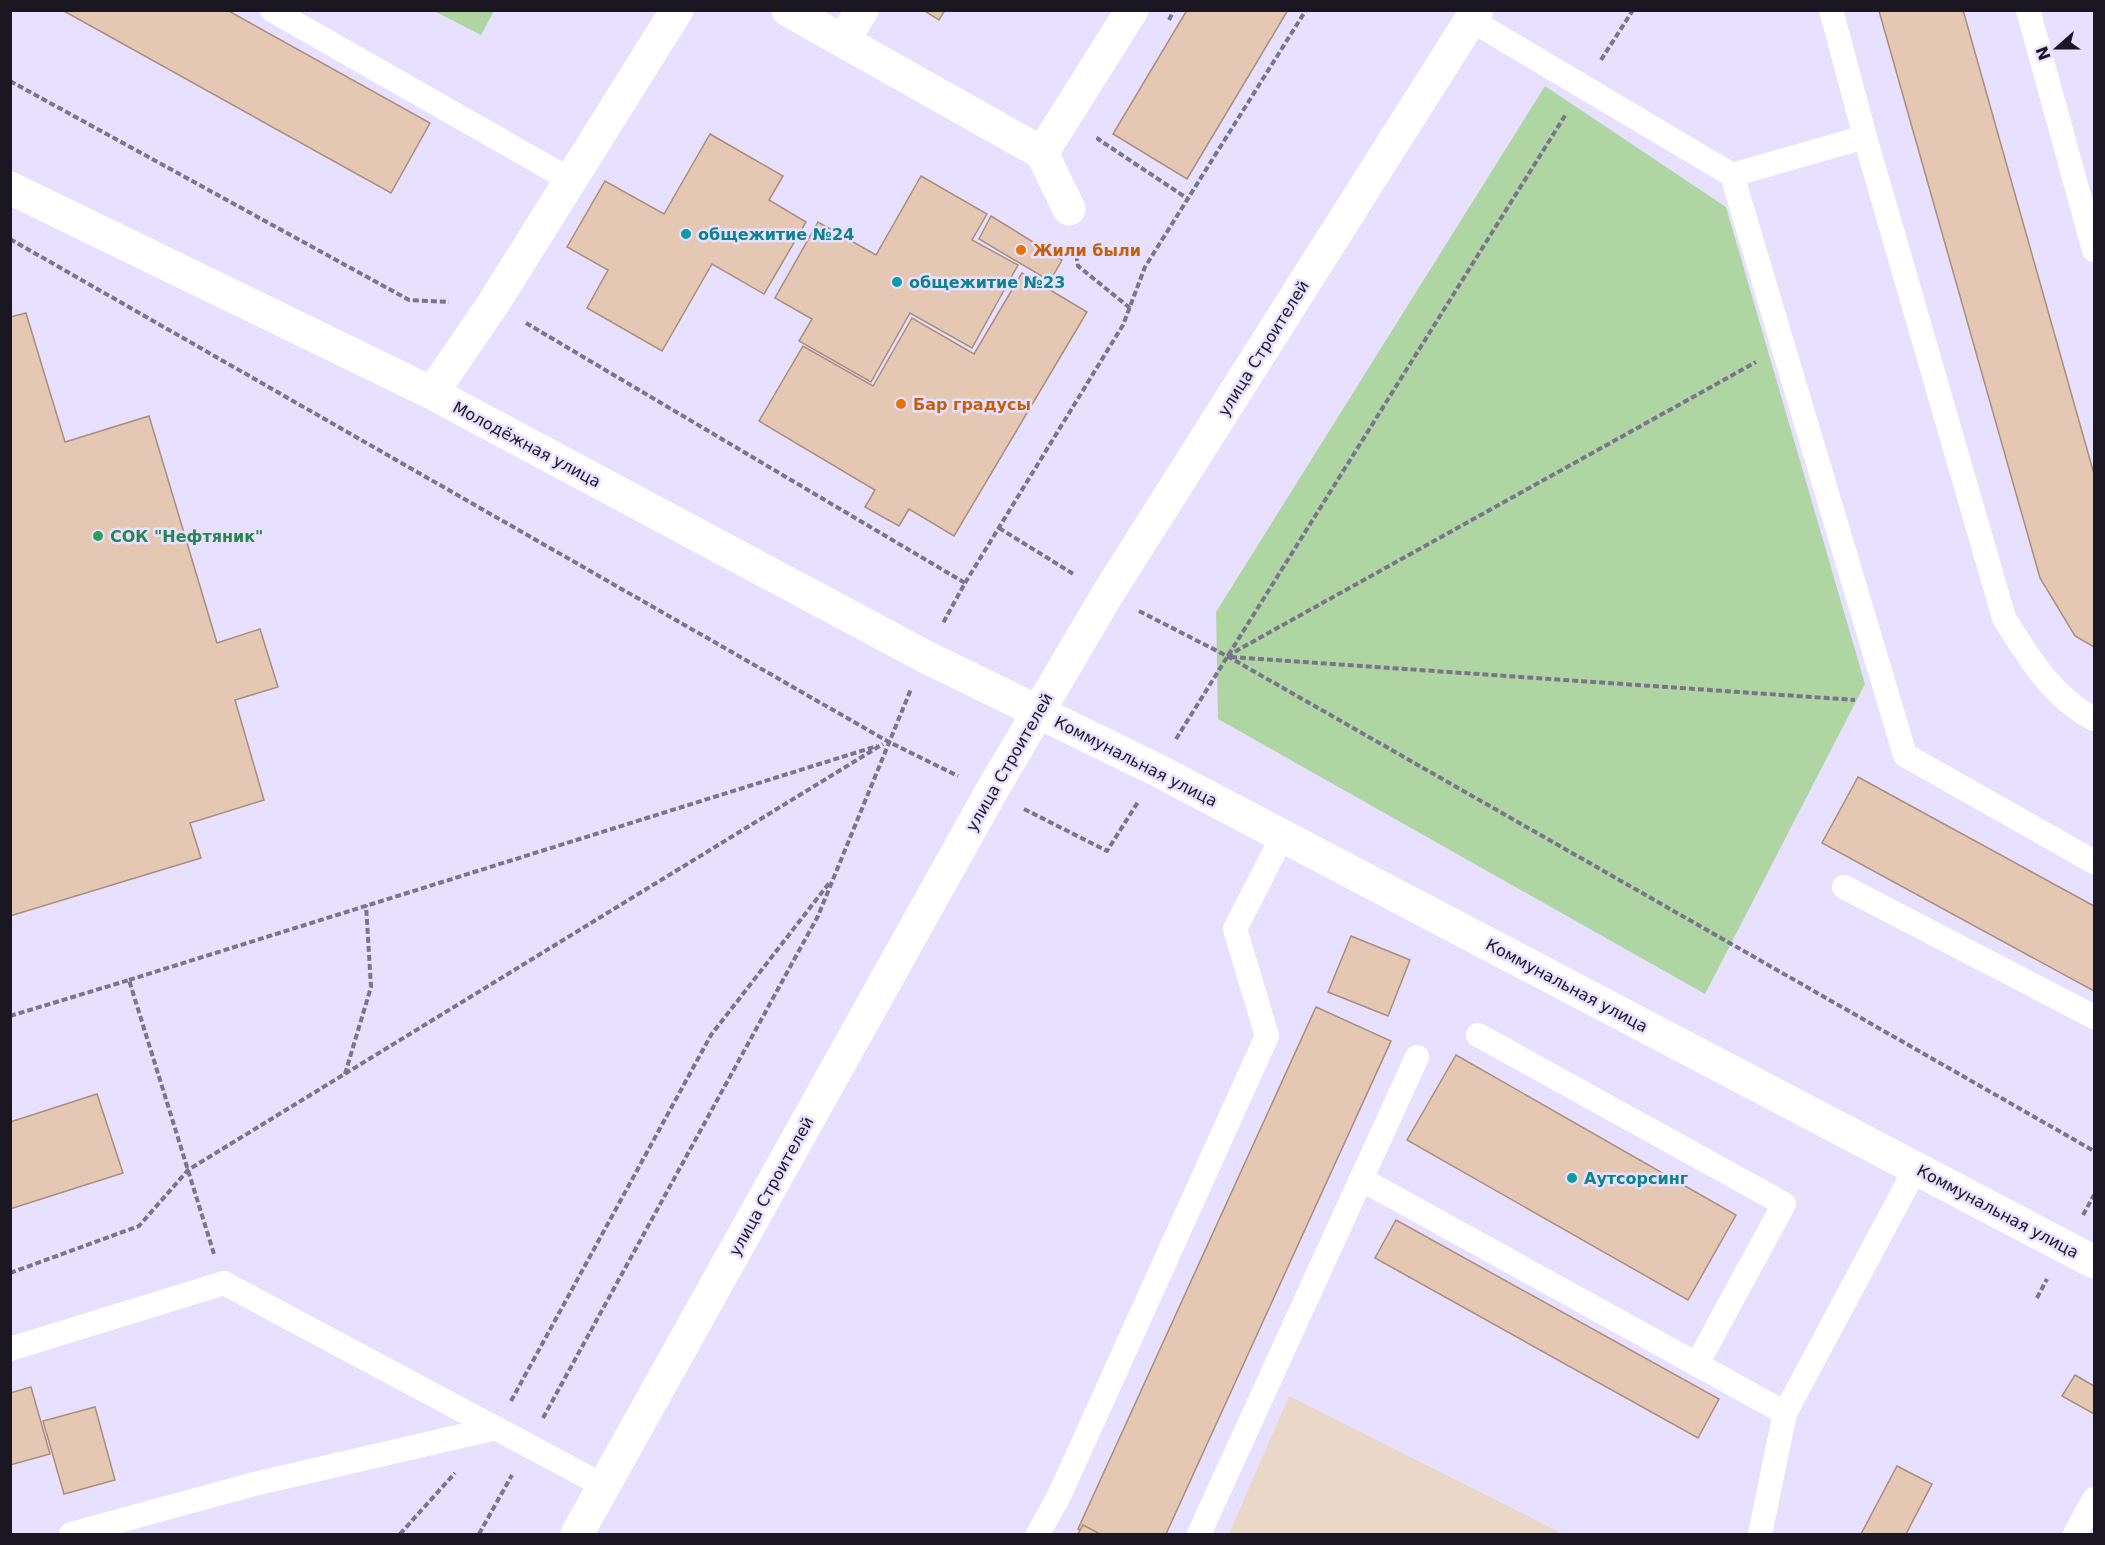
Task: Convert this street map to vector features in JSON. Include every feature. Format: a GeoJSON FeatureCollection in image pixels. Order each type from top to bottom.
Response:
{"type":"FeatureCollection","features":[{"type":"Feature","properties":{"kind":"main road"},"geometry":{"type":"LineString","coordinates":[[432,393],[493,304],[572,181],[677,10]]}},
{"type":"Feature","properties":{"kind":"main road"},"geometry":{"type":"LineString","coordinates":[[789,10],[1042,153],[1069,209]]}},
{"type":"Feature","properties":{"kind":"main road"},"geometry":{"type":"LineString","coordinates":[[843,41],[862,10]]}},
{"type":"Feature","properties":{"kind":"main road"},"geometry":{"type":"LineString","coordinates":[[1042,153],[1132,10]]}},
{"type":"Feature","properties":{"kind":"main road","name":"улица Строителей"},"geometry":{"type":"LineString","coordinates":[[576,1534],[991,792],[1107,594],[1474,15]]}},
{"type":"Feature","properties":{"kind":"main road","name":"Молодёжная улица"},"geometry":{"type":"LineString","coordinates":[[10,188],[432,393],[924,656],[1038,711]]}},
{"type":"Feature","properties":{"kind":"main road","name":"Коммунальная улица"},"geometry":{"type":"LineString","coordinates":[[1038,711],[1157,770],[2094,1262]]}},
{"type":"Feature","properties":{"kind":"lane"},"geometry":{"type":"LineString","coordinates":[[272,10],[572,181]]}},
{"type":"Feature","properties":{"kind":"lane"},"geometry":{"type":"LineString","coordinates":[[1831,10],[1864,137],[2004,618],[2039,674],[2076,709],[2094,719]]}},
{"type":"Feature","properties":{"kind":"lane"},"geometry":{"type":"LineString","coordinates":[[2028,10],[2094,250]]}},
{"type":"Feature","properties":{"kind":"lane"},"geometry":{"type":"LineString","coordinates":[[1474,15],[1583,86],[1732,175],[1905,755],[2094,862]]}},
{"type":"Feature","properties":{"kind":"lane"},"geometry":{"type":"LineString","coordinates":[[1732,175],[1864,137]]}},
{"type":"Feature","properties":{"kind":"lane"},"geometry":{"type":"LineString","coordinates":[[1038,1534],[1059,1496],[1267,1035],[1235,929],[1283,836]]}},
{"type":"Feature","properties":{"kind":"lane"},"geometry":{"type":"LineString","coordinates":[[1844,887],[2094,1017]]}},
{"type":"Feature","properties":{"kind":"lane"},"geometry":{"type":"LineString","coordinates":[[1478,1035],[1784,1204],[1697,1364]]}},
{"type":"Feature","properties":{"kind":"lane"},"geometry":{"type":"LineString","coordinates":[[1199,1534],[1417,1056]]}},
{"type":"Feature","properties":{"kind":"lane"},"geometry":{"type":"LineString","coordinates":[[1760,1534],[1785,1413],[1916,1168]]}},
{"type":"Feature","properties":{"kind":"lane"},"geometry":{"type":"LineString","coordinates":[[1361,1179],[1785,1413]]}},
{"type":"Feature","properties":{"kind":"lane"},"geometry":{"type":"LineString","coordinates":[[10,1349],[224,1283],[604,1486]]}},
{"type":"Feature","properties":{"kind":"lane"},"geometry":{"type":"LineString","coordinates":[[71,1534],[254,1484],[496,1428]]}},
{"type":"Feature","properties":{"kind":"lane"},"geometry":{"type":"LineString","coordinates":[[2075,1534],[2094,1499]]}},
{"type":"Feature","properties":{"kind":"path"},"geometry":{"type":"LineString","coordinates":[[1163,30],[1174,10]]}},
{"type":"Feature","properties":{"kind":"path"},"geometry":{"type":"LineString","coordinates":[[479,1534],[812,927],[924,656],[965,583],[1123,325],[1145,267],[1306,10]]}},
{"type":"Feature","properties":{"kind":"path"},"geometry":{"type":"LineString","coordinates":[[10,239],[889,742],[1107,851],[1583,86],[1634,10]]}},
{"type":"Feature","properties":{"kind":"path"},"geometry":{"type":"LineString","coordinates":[[10,81],[410,300],[493,304],[965,583]]}},
{"type":"Feature","properties":{"kind":"path"},"geometry":{"type":"LineString","coordinates":[[1104,129],[1098,139],[1188,198]]}},
{"type":"Feature","properties":{"kind":"path"},"geometry":{"type":"LineString","coordinates":[[1069,209],[1078,266],[1130,308]]}},
{"type":"Feature","properties":{"kind":"path"},"geometry":{"type":"LineString","coordinates":[[1227,657],[1783,346]]}},
{"type":"Feature","properties":{"kind":"path"},"geometry":{"type":"LineString","coordinates":[[999,528],[1107,594],[1227,657],[2094,1151]]}},
{"type":"Feature","properties":{"kind":"path"},"geometry":{"type":"LineString","coordinates":[[1227,657],[1889,702]]}},
{"type":"Feature","properties":{"kind":"path"},"geometry":{"type":"LineString","coordinates":[[10,1016],[889,742]]}},
{"type":"Feature","properties":{"kind":"path"},"geometry":{"type":"LineString","coordinates":[[10,1273],[139,1227],[188,1170],[883,744]]}},
{"type":"Feature","properties":{"kind":"path"},"geometry":{"type":"LineString","coordinates":[[496,1428],[711,1035],[834,877]]}},
{"type":"Feature","properties":{"kind":"path"},"geometry":{"type":"LineString","coordinates":[[345,1074],[371,987],[366,905]]}},
{"type":"Feature","properties":{"kind":"path"},"geometry":{"type":"LineString","coordinates":[[129,980],[224,1283]]}},
{"type":"Feature","properties":{"kind":"path"},"geometry":{"type":"LineString","coordinates":[[400,1534],[456,1473]]}},
{"type":"Feature","properties":{"kind":"shaded area"},"geometry":{"type":"Polygon","coordinates":[[[1289,1396],[1563,1534],[1229,1534],[1289,1396]]]}},
{"type":"Feature","properties":{"kind":"green space"},"geometry":{"type":"Polygon","coordinates":[[[434,11],[494,11],[481,35],[434,11]]]}},
{"type":"Feature","properties":{"kind":"green space"},"geometry":{"type":"Polygon","coordinates":[[[1545,86],[1726,207],[1865,684],[1705,994],[1218,719],[1216,612],[1545,86]]]}},
{"type":"Feature","properties":{"kind":"building"},"geometry":{"type":"Polygon","coordinates":[[[62,10],[227,10],[430,123],[391,193],[62,10]]]}},
{"type":"Feature","properties":{"kind":"building"},"geometry":{"type":"Polygon","coordinates":[[[923,10],[945,10],[939,20],[923,10]]]}},
{"type":"Feature","properties":{"kind":"building"},"geometry":{"type":"Polygon","coordinates":[[[1187,10],[1288,10],[1187,179],[1113,134],[1187,10]]]}},
{"type":"Feature","properties":{"kind":"building"},"geometry":{"type":"Polygon","coordinates":[[[1963,10],[2094,474],[2094,647],[2075,636],[2040,578],[1879,11],[1963,10]]]}},
{"type":"Feature","properties":{"kind":"building","name":"общежитие №24"},"geometry":{"type":"Polygon","coordinates":[[[710,134],[783,176],[769,200],[806,222],[764,294],[712,264],[662,351],[587,308],[608,270],[567,247],[605,181],[664,214],[710,134]]]}},
{"type":"Feature","properties":{"kind":"building","name":"общежитие №23"},"geometry":{"type":"Polygon","coordinates":[[[921,176],[987,214],[972,240],[1018,265],[972,348],[910,313],[871,382],[799,341],[812,319],[775,298],[818,222],[876,255],[921,176]]]}},
{"type":"Feature","properties":{"kind":"building","name":"Жили были"},"geometry":{"type":"Polygon","coordinates":[[[991,216],[1062,260],[1050,281],[979,239],[991,216]]]}},
{"type":"Feature","properties":{"kind":"building","name":"Бар градусы"},"geometry":{"type":"Polygon","coordinates":[[[1022,273],[1087,312],[954,536],[909,509],[899,526],[865,507],[875,490],[759,421],[803,346],[873,386],[912,318],[974,354],[1022,273]]]}},
{"type":"Feature","properties":{"kind":"building","name":"СОК \"Нефтяник\""},"geometry":{"type":"Polygon","coordinates":[[[26,313],[65,442],[149,416],[217,643],[260,629],[278,687],[235,700],[264,800],[190,823],[201,858],[10,916],[10,317],[26,313]]]}},
{"type":"Feature","properties":{"kind":"building"},"geometry":{"type":"Polygon","coordinates":[[[1858,777],[2094,906],[2094,991],[1822,843],[1858,777]]]}},
{"type":"Feature","properties":{"kind":"building"},"geometry":{"type":"Polygon","coordinates":[[[1351,936],[1410,960],[1388,1016],[1328,992],[1351,936]]]}},
{"type":"Feature","properties":{"kind":"building"},"geometry":{"type":"Polygon","coordinates":[[[1316,1007],[1391,1041],[1166,1534],[1090,1534],[1078,1529],[1316,1007]]]}},
{"type":"Feature","properties":{"kind":"building","name":"Аутсорсинг"},"geometry":{"type":"Polygon","coordinates":[[[1456,1055],[1736,1215],[1688,1300],[1407,1140],[1456,1055]]]}},
{"type":"Feature","properties":{"kind":"building"},"geometry":{"type":"Polygon","coordinates":[[[97,1094],[123,1173],[10,1209],[10,1122],[97,1094]]]}},
{"type":"Feature","properties":{"kind":"building"},"geometry":{"type":"Polygon","coordinates":[[[1396,1220],[1719,1399],[1698,1438],[1375,1258],[1396,1220]]]}},
{"type":"Feature","properties":{"kind":"building"},"geometry":{"type":"Polygon","coordinates":[[[2075,1375],[2094,1386],[2094,1414],[2062,1396],[2075,1375]]]}},
{"type":"Feature","properties":{"kind":"building"},"geometry":{"type":"Polygon","coordinates":[[[31,1387],[50,1454],[10,1465],[10,1393],[31,1387]]]}},
{"type":"Feature","properties":{"kind":"building"},"geometry":{"type":"Polygon","coordinates":[[[95,1407],[115,1480],[64,1494],[43,1421],[95,1407]]]}},
{"type":"Feature","properties":{"kind":"building"},"geometry":{"type":"Polygon","coordinates":[[[1897,1466],[1932,1484],[1906,1534],[1861,1534],[1897,1466]]]}},
{"type":"Feature","properties":{"kind":"building"},"geometry":{"type":"Polygon","coordinates":[[[1083,1525],[1100,1534],[1078,1534],[1083,1525]]]}},
{"type":"Feature","properties":{"kind":"place","name":"общежитие №24"},"geometry":{"type":"Point","coordinates":[686,234]}},
{"type":"Feature","properties":{"kind":"place","name":"Жили были"},"geometry":{"type":"Point","coordinates":[1021,250]}},
{"type":"Feature","properties":{"kind":"place","name":"общежитие №23"},"geometry":{"type":"Point","coordinates":[897,282]}},
{"type":"Feature","properties":{"kind":"place","name":"Бар градусы"},"geometry":{"type":"Point","coordinates":[901,404]}},
{"type":"Feature","properties":{"kind":"place","name":"СОК \"Нефтяник\""},"geometry":{"type":"Point","coordinates":[98,536]}},
{"type":"Feature","properties":{"kind":"place","name":"Аутсорсинг"},"geometry":{"type":"Point","coordinates":[1572,1178]}}]}
